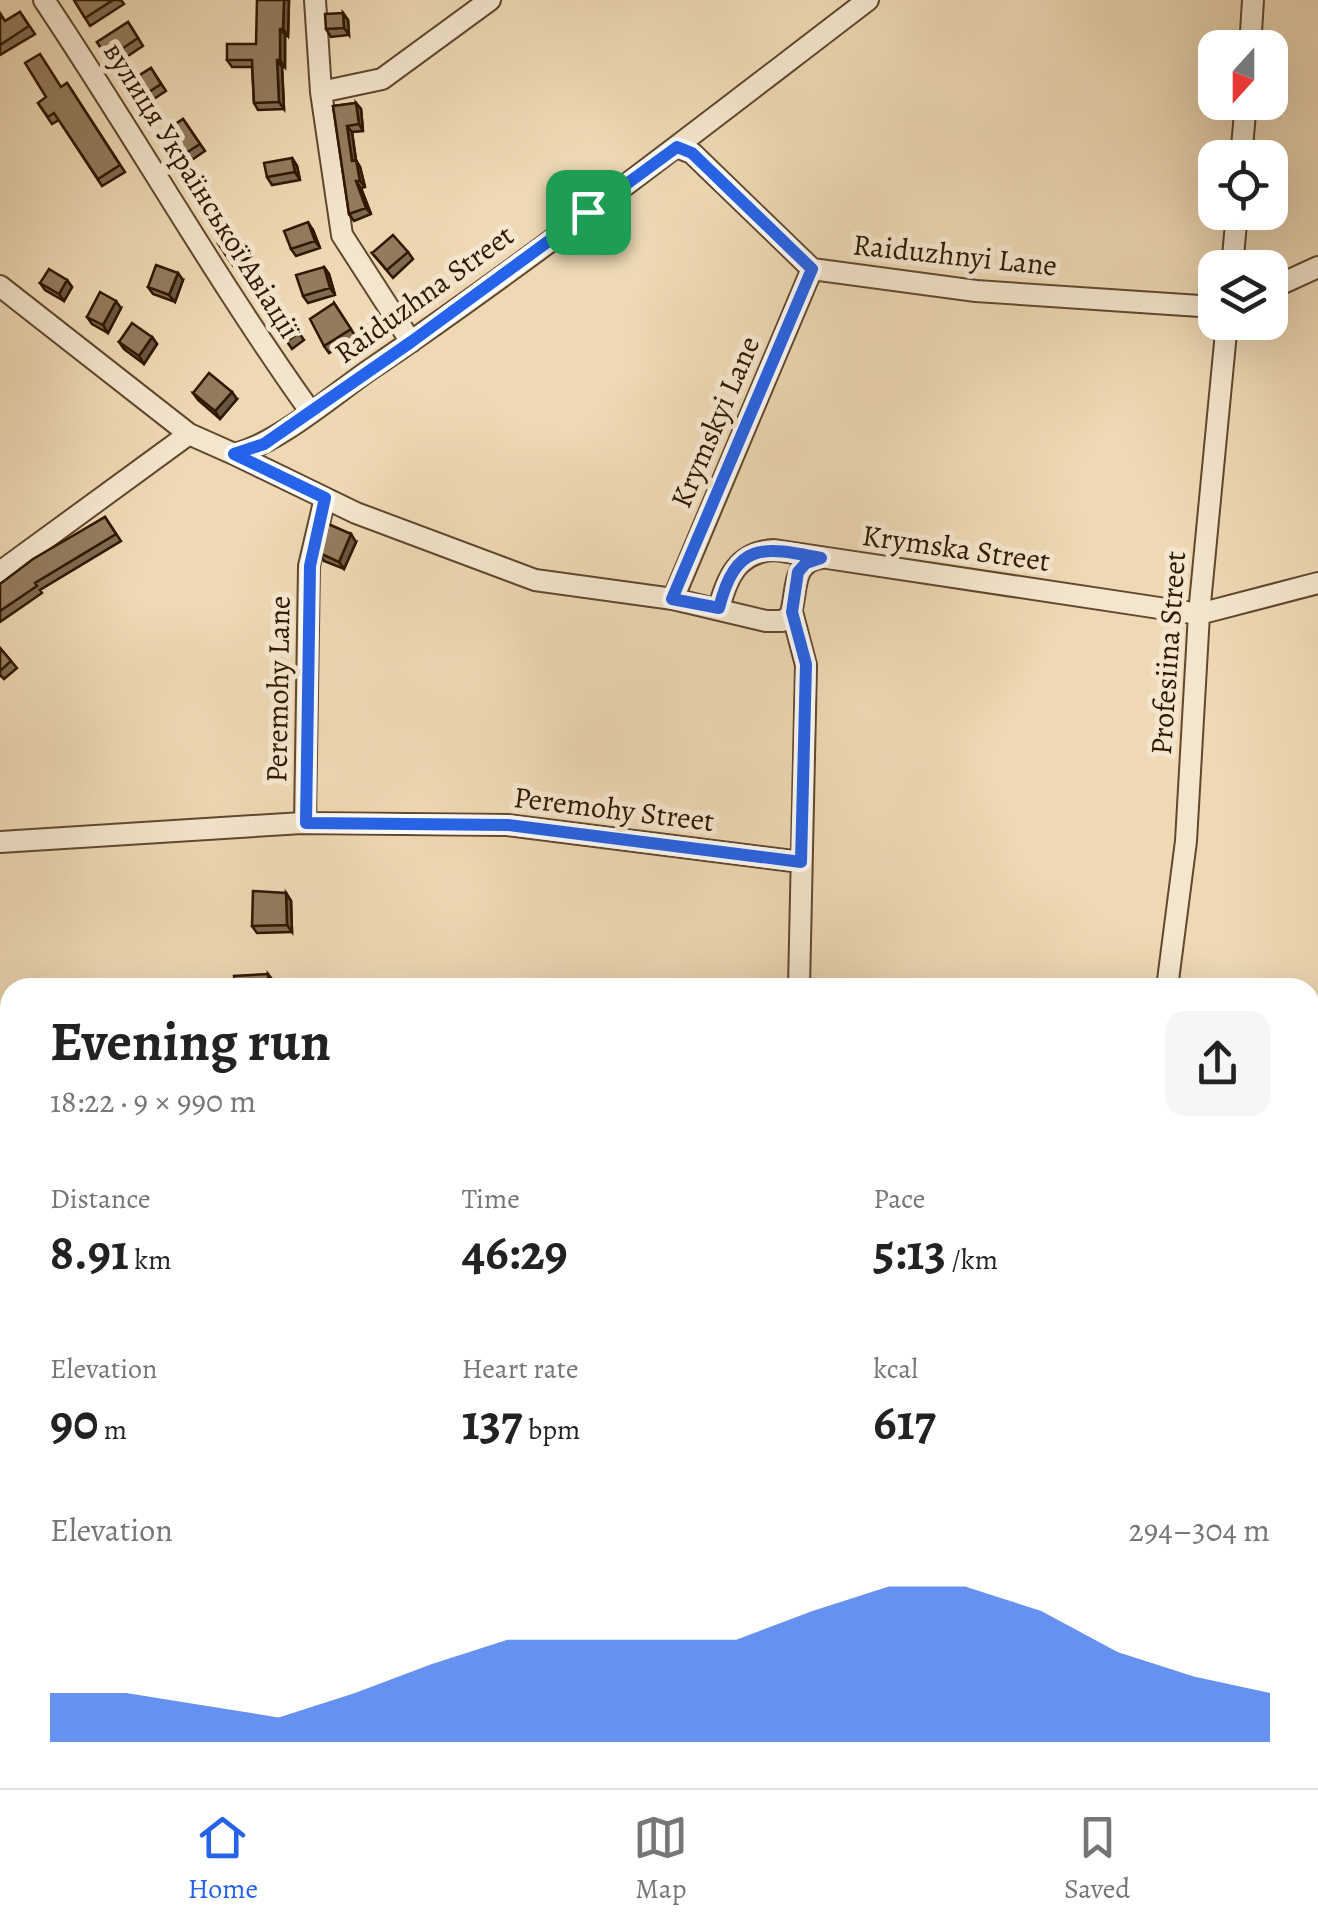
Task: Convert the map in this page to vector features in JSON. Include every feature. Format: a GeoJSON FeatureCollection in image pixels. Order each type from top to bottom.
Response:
{"type":"FeatureCollection","features":[{"type":"Feature","properties":{"kind":"street","name":"вулиця Української Авіації"},"geometry":{"type":"LineString","coordinates":[[44,0],[114,104],[250,326],[310,410]]}},
{"type":"Feature","properties":{"kind":"street"},"geometry":{"type":"LineString","coordinates":[[316,0],[320,92],[342,236],[411,342]]}},
{"type":"Feature","properties":{"kind":"street"},"geometry":{"type":"LineString","coordinates":[[320,92],[382,79],[490,0]]}},
{"type":"Feature","properties":{"kind":"street","name":"Raiduzhna Street"},"geometry":{"type":"LineString","coordinates":[[234,454],[264,444],[411,342],[677,147],[868,0]]}},
{"type":"Feature","properties":{"kind":"street"},"geometry":{"type":"LineString","coordinates":[[1251,30],[1253,0]]}},
{"type":"Feature","properties":{"kind":"street","name":"Raiduzhnyi Lane"},"geometry":{"type":"LineString","coordinates":[[677,147],[692,153],[812,269],[976,291],[1198,307]]}},
{"type":"Feature","properties":{"kind":"street"},"geometry":{"type":"LineString","coordinates":[[1288,281],[1318,267]]}},
{"type":"Feature","properties":{"kind":"street","name":"Krymskyi Lane"},"geometry":{"type":"LineString","coordinates":[[672,599],[812,269]]}},
{"type":"Feature","properties":{"kind":"street"},"geometry":{"type":"LineString","coordinates":[[0,286],[189,434],[356,513],[535,580],[672,599],[766,621],[782,621],[792,612],[806,664],[799,978]]}},
{"type":"Feature","properties":{"kind":"street","name":"Profesiina Street"},"geometry":{"type":"LineString","coordinates":[[1168,978],[1186,841],[1199,614],[1226,340]]}},
{"type":"Feature","properties":{"kind":"street"},"geometry":{"type":"LineString","coordinates":[[0,572],[189,434]]}},
{"type":"Feature","properties":{"kind":"street","name":"Peremohy Lane"},"geometry":{"type":"LineString","coordinates":[[306,823],[310,566],[325,498]]}},
{"type":"Feature","properties":{"kind":"street"},"geometry":{"type":"LineString","coordinates":[[719,608],[732,571],[751,554],[774,550],[821,558]]}},
{"type":"Feature","properties":{"kind":"street","name":"Krymska Street"},"geometry":{"type":"LineString","coordinates":[[792,612],[798,572],[806,563],[821,558],[1199,614],[1318,583]]}},
{"type":"Feature","properties":{"kind":"street"},"geometry":{"type":"LineString","coordinates":[[766,621],[789,638],[806,664]]}},
{"type":"Feature","properties":{"kind":"street","name":"Peremohy Street"},"geometry":{"type":"LineString","coordinates":[[0,842],[306,823],[508,825],[801,862]]}},
{"type":"Feature","properties":{"kind":"building"},"geometry":{"type":"Polygon","coordinates":[[[74,0],[113,0],[85,18],[74,0]]]}},
{"type":"Feature","properties":{"kind":"building"},"geometry":{"type":"Polygon","coordinates":[[[257,0],[284,0],[277,60],[279,102],[254,103],[252,60],[227,60],[227,44],[256,44],[257,0]]]}},
{"type":"Feature","properties":{"kind":"building"},"geometry":{"type":"Polygon","coordinates":[[[20,12],[29,26],[0,45],[0,14],[5,21],[20,12]]]}},
{"type":"Feature","properties":{"kind":"building"},"geometry":{"type":"Polygon","coordinates":[[[343,13],[344,28],[326,29],[325,14],[343,13]]]}},
{"type":"Feature","properties":{"kind":"building"},"geometry":{"type":"Polygon","coordinates":[[[128,22],[138,38],[108,58],[97,42],[128,22]]]}},
{"type":"Feature","properties":{"kind":"building"},"geometry":{"type":"Polygon","coordinates":[[[40,54],[61,87],[67,83],[120,165],[98,179],[54,113],[48,117],[38,103],[46,97],[25,63],[40,54]]]}},
{"type":"Feature","properties":{"kind":"building"},"geometry":{"type":"Polygon","coordinates":[[[151,68],[161,84],[135,101],[124,85],[151,68]]]}},
{"type":"Feature","properties":{"kind":"building"},"geometry":{"type":"Polygon","coordinates":[[[356,103],[359,124],[347,126],[352,161],[356,160],[360,181],[356,181],[366,208],[349,214],[333,106],[356,103]]]}},
{"type":"Feature","properties":{"kind":"building"},"geometry":{"type":"Polygon","coordinates":[[[183,119],[200,144],[175,160],[159,135],[183,119]]]}},
{"type":"Feature","properties":{"kind":"building"},"geometry":{"type":"Polygon","coordinates":[[[292,158],[295,172],[267,177],[264,163],[292,158]]]}},
{"type":"Feature","properties":{"kind":"building"},"geometry":{"type":"Polygon","coordinates":[[[308,222],[315,241],[291,249],[284,231],[308,222]]]}},
{"type":"Feature","properties":{"kind":"building"},"geometry":{"type":"Polygon","coordinates":[[[235,232],[246,248],[229,260],[218,243],[235,232]]]}},
{"type":"Feature","properties":{"kind":"building"},"geometry":{"type":"Polygon","coordinates":[[[393,235],[408,252],[387,270],[372,253],[393,235]]]}},
{"type":"Feature","properties":{"kind":"building"},"geometry":{"type":"Polygon","coordinates":[[[156,265],[178,273],[169,295],[148,287],[156,265]]]}},
{"type":"Feature","properties":{"kind":"building"},"geometry":{"type":"Polygon","coordinates":[[[324,267],[330,288],[303,296],[296,275],[324,267]]]}},
{"type":"Feature","properties":{"kind":"building"},"geometry":{"type":"Polygon","coordinates":[[[49,269],[67,280],[59,294],[40,283],[49,269]]]}},
{"type":"Feature","properties":{"kind":"building"},"geometry":{"type":"Polygon","coordinates":[[[100,292],[116,301],[103,325],[87,317],[100,292]]]}},
{"type":"Feature","properties":{"kind":"building"},"geometry":{"type":"Polygon","coordinates":[[[334,303],[351,329],[324,346],[310,319],[334,303]]]}},
{"type":"Feature","properties":{"kind":"building"},"geometry":{"type":"Polygon","coordinates":[[[285,313],[299,333],[287,341],[273,321],[285,313]]]}},
{"type":"Feature","properties":{"kind":"building"},"geometry":{"type":"Polygon","coordinates":[[[132,323],[152,337],[139,356],[119,342],[132,323]]]}},
{"type":"Feature","properties":{"kind":"building"},"geometry":{"type":"Polygon","coordinates":[[[209,373],[232,392],[215,411],[193,393],[209,373]]]}},
{"type":"Feature","properties":{"kind":"building"},"geometry":{"type":"Polygon","coordinates":[[[105,517],[116,534],[35,583],[37,586],[0,611],[0,584],[33,559],[105,517]]]}},
{"type":"Feature","properties":{"kind":"building"},"geometry":{"type":"Polygon","coordinates":[[[326,523],[351,534],[339,562],[319,553],[326,523]]]}},
{"type":"Feature","properties":{"kind":"building"},"geometry":{"type":"Polygon","coordinates":[[[0,648],[11,661],[0,671],[0,648]]]}},
{"type":"Feature","properties":{"kind":"building"},"geometry":{"type":"Polygon","coordinates":[[[253,891],[286,893],[287,925],[252,926],[253,891]]]}},
{"type":"Feature","properties":{"kind":"building"},"geometry":{"type":"Polygon","coordinates":[[[268,974],[268,978],[234,978],[268,974]]]}},
{"type":"Feature","properties":{"kind":"route"},"geometry":{"type":"LineString","coordinates":[[677,147],[692,153],[812,269],[672,599],[719,608],[732,571],[741,560],[762,550],[821,558],[806,563],[798,572],[792,612],[806,664],[801,862],[508,825],[306,823],[310,566],[325,498],[234,454],[264,444],[588,212],[677,147]]}}]}
